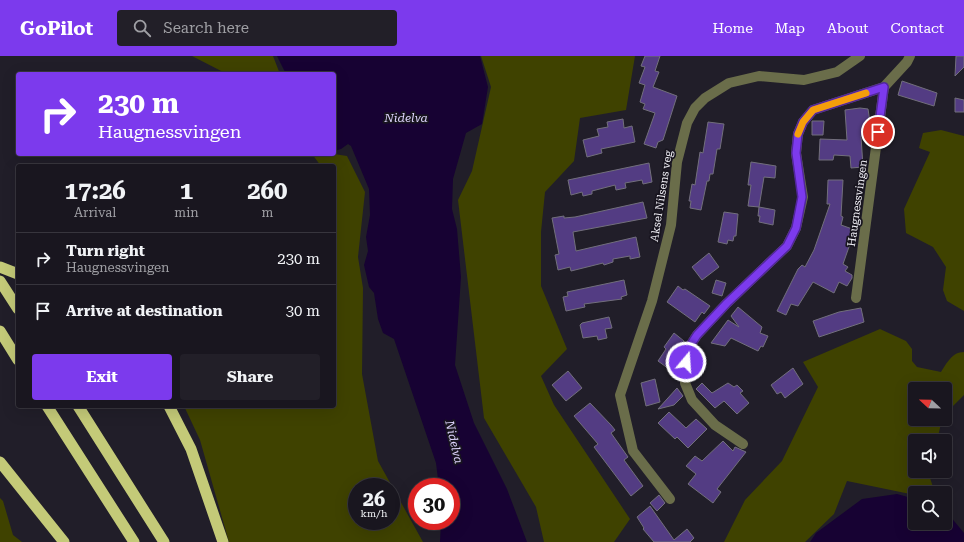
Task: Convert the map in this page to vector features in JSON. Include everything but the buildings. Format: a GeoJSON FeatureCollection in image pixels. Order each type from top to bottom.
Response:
{"type":"FeatureCollection","features":[{"type":"Feature","properties":{"kind":"highway"},"geometry":{"type":"LineString","coordinates":[[0,267],[16,273]]}},
{"type":"Feature","properties":{"kind":"highway"},"geometry":{"type":"LineString","coordinates":[[0,280],[16,306]]}},
{"type":"Feature","properties":{"kind":"highway"},"geometry":{"type":"LineString","coordinates":[[0,331],[16,357]]}},
{"type":"Feature","properties":{"kind":"highway"},"geometry":{"type":"LineString","coordinates":[[48,408],[134,542]]}},
{"type":"Feature","properties":{"kind":"highway"},"geometry":{"type":"LineString","coordinates":[[79,408],[164,542]]}},
{"type":"Feature","properties":{"kind":"highway"},"geometry":{"type":"LineString","coordinates":[[170,408],[191,449],[223,542]]}},
{"type":"Feature","properties":{"kind":"highway"},"geometry":{"type":"LineString","coordinates":[[0,462],[64,542]]}},
{"type":"Feature","properties":{"kind":"street","name":"Aksel Nilsens veg"},"geometry":{"type":"LineString","coordinates":[[670,499],[633,451],[620,395],[654,294],[671,225],[677,162],[687,123],[694,108],[705,98],[730,83],[759,76],[804,80],[837,72],[860,56]]}},
{"type":"Feature","properties":{"kind":"street"},"geometry":{"type":"LineString","coordinates":[[743,444],[715,425],[692,400],[685,383],[686,352],[697,335],[727,303],[787,246],[796,228],[802,197],[796,153],[798,134],[803,122],[813,110],[884,87],[910,56]]}},
{"type":"Feature","properties":{"kind":"street","name":"Haugnessvingen"},"geometry":{"type":"LineString","coordinates":[[856,298],[884,87]]}},
{"type":"Feature","properties":{"kind":"shaded area"},"geometry":{"type":"Polygon","coordinates":[[[192,56],[273,56],[279,72],[223,72],[192,56]]]}},
{"type":"Feature","properties":{"kind":"shaded area"},"geometry":{"type":"Polygon","coordinates":[[[481,56],[635,56],[626,110],[580,118],[574,161],[545,192],[541,232],[541,286],[567,349],[541,376],[554,405],[630,519],[614,542],[544,542],[536,507],[484,418],[458,200],[472,171],[491,87],[481,56]]]}},
{"type":"Feature","properties":{"kind":"shaded area"},"geometry":{"type":"Polygon","coordinates":[[[941,130],[964,136],[964,311],[947,301],[943,290],[946,267],[933,247],[906,233],[904,209],[930,152],[919,148],[923,133],[941,130]]]}},
{"type":"Feature","properties":{"kind":"shaded area"},"geometry":{"type":"Polygon","coordinates":[[[336,154],[347,156],[365,192],[358,257],[363,288],[362,374],[378,461],[387,478],[348,478],[348,530],[400,530],[400,501],[408,515],[408,530],[416,530],[423,542],[229,542],[200,440],[185,408],[336,408],[336,164],[320,164],[314,156],[336,156],[336,154]]]}},
{"type":"Feature","properties":{"kind":"shaded area"},"geometry":{"type":"Polygon","coordinates":[[[880,329],[906,341],[912,349],[912,361],[917,367],[941,372],[953,356],[960,352],[964,352],[964,395],[952,407],[952,382],[908,382],[908,426],[940,426],[939,434],[908,434],[908,478],[930,478],[933,486],[908,486],[908,494],[847,481],[834,514],[805,542],[724,542],[745,500],[782,461],[818,387],[803,362],[880,329]]]}},
{"type":"Feature","properties":{"kind":"shaded area"},"geometry":{"type":"Polygon","coordinates":[[[0,498],[3,501],[13,535],[22,542],[0,542],[0,498]]]}},
{"type":"Feature","properties":{"kind":"water","name":"Nidelva"},"geometry":{"type":"Polygon","coordinates":[[[277,56],[480,56],[488,87],[482,124],[466,133],[453,179],[452,209],[457,229],[461,277],[455,365],[474,423],[507,489],[527,542],[440,542],[441,530],[460,530],[460,478],[438,478],[436,463],[394,339],[383,333],[378,319],[374,293],[369,287],[364,265],[368,251],[366,237],[370,215],[369,189],[351,146],[348,144],[336,150],[336,72],[285,72],[277,56]]]}},
{"type":"Feature","properties":{"kind":"water"},"geometry":{"type":"Polygon","coordinates":[[[897,494],[908,497],[908,530],[952,530],[952,518],[964,533],[964,542],[810,542],[816,533],[862,499],[897,494]]]}},
{"type":"Feature","properties":{"kind":"slow traffic"},"geometry":{"type":"LineString","coordinates":[[798,134],[803,122],[813,110],[866,93]]}},
{"type":"Feature","properties":{"kind":"route"},"geometry":{"type":"LineString","coordinates":[[686,362],[686,352],[697,335],[727,303],[787,246],[796,228],[802,197],[796,153],[798,134],[803,122],[813,110],[884,87],[878,132]]}}]}
